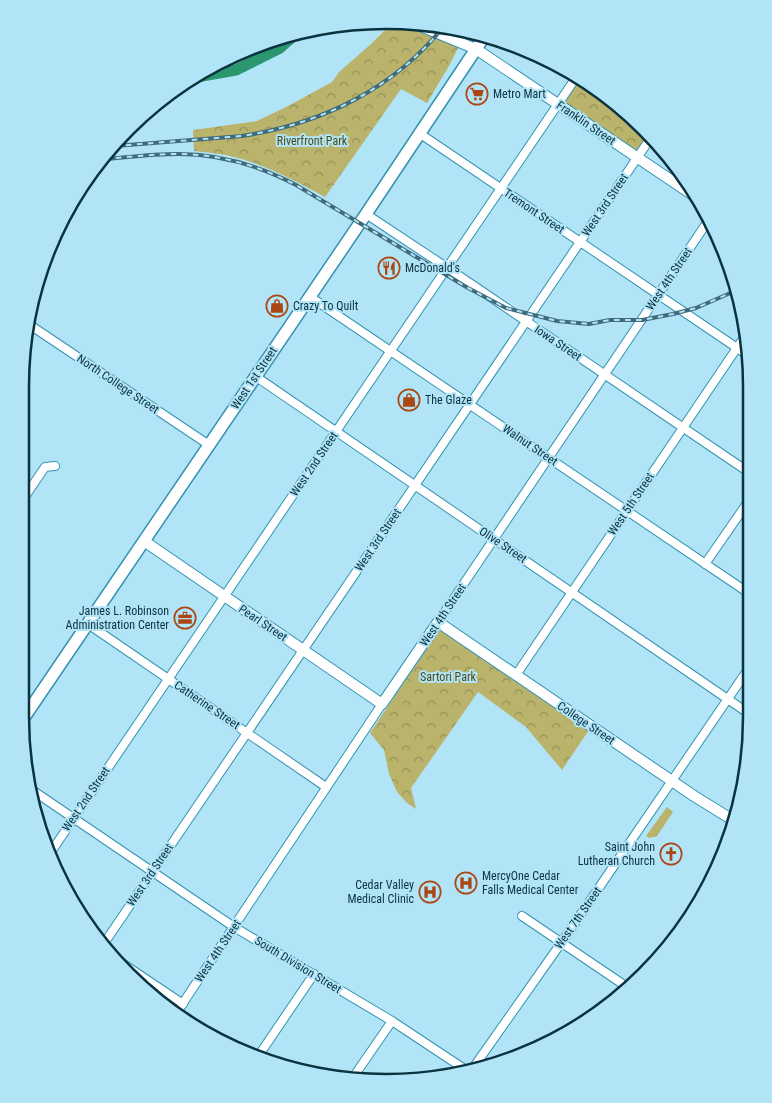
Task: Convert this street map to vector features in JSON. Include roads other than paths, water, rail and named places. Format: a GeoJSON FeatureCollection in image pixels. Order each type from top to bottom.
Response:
{"type":"FeatureCollection","features":[{"type":"Feature","properties":{"kind":"main road","name":"West 1st Street"},"geometry":{"type":"LineString","coordinates":[[29,710],[481,42]]}},
{"type":"Feature","properties":{"kind":"street","name":"Franklin Street"},"geometry":{"type":"LineString","coordinates":[[438,33],[476,49],[683,188]]}},
{"type":"Feature","properties":{"kind":"street","name":"West 2nd Street"},"geometry":{"type":"LineString","coordinates":[[53,847],[573,82]]}},
{"type":"Feature","properties":{"kind":"street","name":"Tremont Street"},"geometry":{"type":"LineString","coordinates":[[419,133],[741,350]]}},
{"type":"Feature","properties":{"kind":"street","name":"West 3rd Street"},"geometry":{"type":"LineString","coordinates":[[107,939],[648,142]]}},
{"type":"Feature","properties":{"kind":"street","name":"Iowa Street"},"geometry":{"type":"LineString","coordinates":[[366,214],[743,468]]}},
{"type":"Feature","properties":{"kind":"street","name":"West 4th Street"},"geometry":{"type":"LineString","coordinates":[[180,1008],[326,787],[705,226]]}},
{"type":"Feature","properties":{"kind":"street","name":"Walnut Street"},"geometry":{"type":"LineString","coordinates":[[309,296],[743,589]]}},
{"type":"Feature","properties":{"kind":"street","name":"North College Street"},"geometry":{"type":"LineString","coordinates":[[34,328],[209,445]]}},
{"type":"Feature","properties":{"kind":"street","name":"West 5th Street"},"geometry":{"type":"LineString","coordinates":[[516,675],[740,344]]}},
{"type":"Feature","properties":{"kind":"street","name":"Olive Street"},"geometry":{"type":"LineString","coordinates":[[255,376],[743,709]]}},
{"type":"Feature","properties":{"kind":"street"},"geometry":{"type":"LineString","coordinates":[[29,491],[45,467],[55,466]]}},
{"type":"Feature","properties":{"kind":"street"},"geometry":{"type":"LineString","coordinates":[[706,564],[743,509]]}},
{"type":"Feature","properties":{"kind":"street","name":"Pearl Street"},"geometry":{"type":"LineString","coordinates":[[144,541],[382,704]]}},
{"type":"Feature","properties":{"kind":"street","name":"College Street"},"geometry":{"type":"LineString","coordinates":[[438,622],[729,817]]}},
{"type":"Feature","properties":{"kind":"street","name":"Catherine Street"},"geometry":{"type":"LineString","coordinates":[[88,624],[326,787]]}},
{"type":"Feature","properties":{"kind":"street","name":"West 7th Street"},"geometry":{"type":"LineString","coordinates":[[477,1062],[743,677]]}},
{"type":"Feature","properties":{"kind":"street","name":"South Division Street"},"geometry":{"type":"LineString","coordinates":[[38,794],[234,927],[392,1021],[461,1066]]}},
{"type":"Feature","properties":{"kind":"street"},"geometry":{"type":"LineString","coordinates":[[522,916],[623,985]]}},
{"type":"Feature","properties":{"kind":"street"},"geometry":{"type":"LineString","coordinates":[[135,971],[183,1004]]}},
{"type":"Feature","properties":{"kind":"street"},"geometry":{"type":"LineString","coordinates":[[261,1052],[314,974]]}},
{"type":"Feature","properties":{"kind":"street"},"geometry":{"type":"LineString","coordinates":[[357,1073],[392,1021]]}},
{"type":"Feature","properties":{"kind":"waterway"},"geometry":{"type":"LineString","coordinates":[[212,74],[236,70],[285,44]]}},
{"type":"Feature","properties":{"kind":"railway"},"geometry":{"type":"LineString","coordinates":[[121,146],[242,136],[300,123],[327,113],[379,85],[402,68],[438,33]]}},
{"type":"Feature","properties":{"kind":"railway"},"geometry":{"type":"LineString","coordinates":[[111,158],[160,154],[209,156],[239,162],[268,172],[296,185],[468,288],[506,308],[557,321],[589,324],[610,320],[642,320],[696,308],[731,293]]}},
{"type":"Feature","properties":{"kind":"place","name":"Metro Mart"},"geometry":{"type":"Point","coordinates":[477,94]}},
{"type":"Feature","properties":{"kind":"place","name":"McDonald's"},"geometry":{"type":"Point","coordinates":[389,268]}},
{"type":"Feature","properties":{"kind":"place","name":"Crazy To Quilt"},"geometry":{"type":"Point","coordinates":[277,306]}},
{"type":"Feature","properties":{"kind":"place","name":"The Glaze"},"geometry":{"type":"Point","coordinates":[409,400]}},
{"type":"Feature","properties":{"kind":"place","name":"James L. Robinson Administration Center"},"geometry":{"type":"Point","coordinates":[185,618]}},
{"type":"Feature","properties":{"kind":"place","name":"Saint John Lutheran Church"},"geometry":{"type":"Point","coordinates":[671,854]}},
{"type":"Feature","properties":{"kind":"place","name":"MercyOne Cedar Falls Medical Center"},"geometry":{"type":"Point","coordinates":[466,883]}},
{"type":"Feature","properties":{"kind":"place","name":"Cedar Valley Medical Clinic"},"geometry":{"type":"Point","coordinates":[430,892]}},
{"type":"Feature","properties":{"kind":"park label","name":"Riverfront Park"},"geometry":{"type":"Point","coordinates":[312,141]}},
{"type":"Feature","properties":{"kind":"park label","name":"Sartori Park"},"geometry":{"type":"Point","coordinates":[448,677]}}]}
